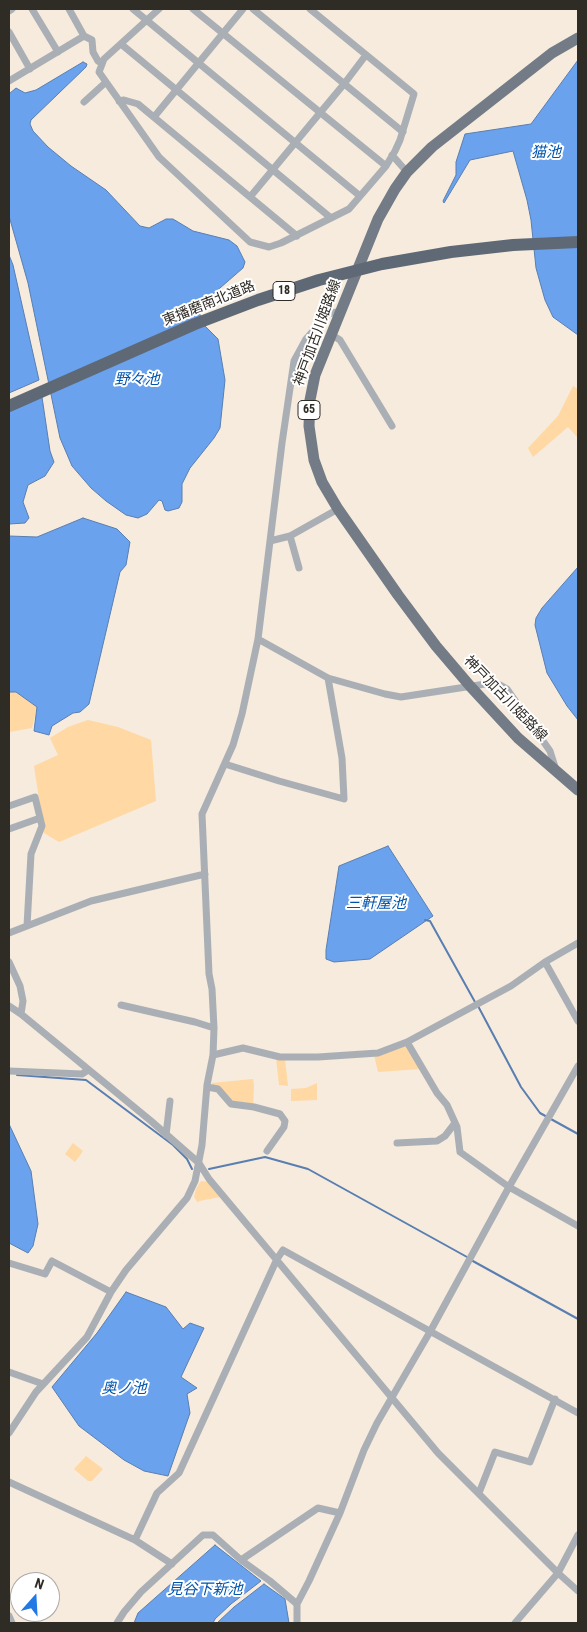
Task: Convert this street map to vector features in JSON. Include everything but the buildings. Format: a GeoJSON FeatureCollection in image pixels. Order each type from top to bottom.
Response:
{"type":"FeatureCollection","features":[{"type":"Feature","properties":{"kind":"highway","name":"東播磨南北道路"},"geometry":{"type":"LineString","coordinates":[[9,399],[193,318],[255,294],[318,274],[385,257],[450,245],[578,235]]}},
{"type":"Feature","properties":{"kind":"highway","name":"東播磨南北道路"},"geometry":{"type":"LineString","coordinates":[[9,406],[195,324],[318,280],[382,264],[450,252],[513,245],[578,242]]}},
{"type":"Feature","properties":{"kind":"main road","name":"神戸加古川姫路線"},"geometry":{"type":"LineString","coordinates":[[578,38],[552,53],[432,147],[407,172],[385,205],[316,375],[310,400],[309,426],[314,460],[338,509],[431,639],[470,686],[518,738],[578,790]]}},
{"type":"Feature","properties":{"kind":"street"},"geometry":{"type":"LineString","coordinates":[[32,9],[58,52]]}},
{"type":"Feature","properties":{"kind":"street"},"geometry":{"type":"LineString","coordinates":[[69,9],[84,36],[92,40],[98,62],[102,63]]}},
{"type":"Feature","properties":{"kind":"street"},"geometry":{"type":"LineString","coordinates":[[133,9],[360,196]]}},
{"type":"Feature","properties":{"kind":"street"},"geometry":{"type":"LineString","coordinates":[[159,9],[102,63],[99,72],[159,157],[250,242],[269,247],[281,244],[350,209],[386,166],[400,140],[414,94],[310,9]]}},
{"type":"Feature","properties":{"kind":"street"},"geometry":{"type":"LineString","coordinates":[[193,9],[386,166]]}},
{"type":"Feature","properties":{"kind":"street"},"geometry":{"type":"LineString","coordinates":[[154,117],[243,9]]}},
{"type":"Feature","properties":{"kind":"street"},"geometry":{"type":"LineString","coordinates":[[253,9],[402,132]]}},
{"type":"Feature","properties":{"kind":"street"},"geometry":{"type":"LineString","coordinates":[[9,32],[30,69]]}},
{"type":"Feature","properties":{"kind":"street"},"geometry":{"type":"LineString","coordinates":[[9,82],[84,36]]}},
{"type":"Feature","properties":{"kind":"street"},"geometry":{"type":"LineString","coordinates":[[121,44],[332,218]]}},
{"type":"Feature","properties":{"kind":"street"},"geometry":{"type":"LineString","coordinates":[[250,197],[274,170],[366,55]]}},
{"type":"Feature","properties":{"kind":"street"},"geometry":{"type":"LineString","coordinates":[[84,102],[106,82]]}},
{"type":"Feature","properties":{"kind":"street"},"geometry":{"type":"LineString","coordinates":[[119,101],[124,100],[138,104],[297,236]]}},
{"type":"Feature","properties":{"kind":"street"},"geometry":{"type":"LineString","coordinates":[[392,155],[407,172]]}},
{"type":"Feature","properties":{"kind":"street"},"geometry":{"type":"LineString","coordinates":[[9,1433],[36,1392],[87,1337],[126,1270],[187,1198],[195,1181],[213,1055],[214,1028],[202,814],[238,730],[258,639],[294,361],[306,339],[328,314],[341,311]]}},
{"type":"Feature","properties":{"kind":"street"},"geometry":{"type":"LineString","coordinates":[[332,335],[340,340],[392,426]]}},
{"type":"Feature","properties":{"kind":"street"},"geometry":{"type":"LineString","coordinates":[[270,541],[290,536],[338,509]]}},
{"type":"Feature","properties":{"kind":"street"},"geometry":{"type":"LineString","coordinates":[[290,536],[299,568]]}},
{"type":"Feature","properties":{"kind":"street"},"geometry":{"type":"LineString","coordinates":[[258,639],[328,678],[401,697],[492,683],[507,689],[550,751],[557,771]]}},
{"type":"Feature","properties":{"kind":"street"},"geometry":{"type":"LineString","coordinates":[[225,764],[344,799],[342,758],[328,678]]}},
{"type":"Feature","properties":{"kind":"street"},"geometry":{"type":"LineString","coordinates":[[9,806],[35,797],[40,818],[41,829],[31,854],[27,926]]}},
{"type":"Feature","properties":{"kind":"street"},"geometry":{"type":"LineString","coordinates":[[9,829],[40,818]]}},
{"type":"Feature","properties":{"kind":"street"},"geometry":{"type":"LineString","coordinates":[[9,933],[91,901],[205,874]]}},
{"type":"Feature","properties":{"kind":"street"},"geometry":{"type":"LineString","coordinates":[[213,1055],[243,1048],[280,1057],[378,1053],[407,1042],[511,986],[545,962],[578,943]]}},
{"type":"Feature","properties":{"kind":"street"},"geometry":{"type":"LineString","coordinates":[[545,962],[578,1021]]}},
{"type":"Feature","properties":{"kind":"street"},"geometry":{"type":"LineString","coordinates":[[10,966],[20,986],[23,1001],[21,1014]]}},
{"type":"Feature","properties":{"kind":"street"},"geometry":{"type":"LineString","coordinates":[[121,1005],[214,1028]]}},
{"type":"Feature","properties":{"kind":"street"},"geometry":{"type":"LineString","coordinates":[[9,1006],[199,1163],[208,1179],[438,1452],[558,1574],[578,1591]]}},
{"type":"Feature","properties":{"kind":"street"},"geometry":{"type":"LineString","coordinates":[[407,1042],[437,1093],[448,1105],[455,1123],[460,1152],[509,1187],[578,1226]]}},
{"type":"Feature","properties":{"kind":"street"},"geometry":{"type":"LineString","coordinates":[[297,1623],[297,1604],[340,1513],[364,1450],[377,1423],[578,1066]]}},
{"type":"Feature","properties":{"kind":"street"},"geometry":{"type":"LineString","coordinates":[[9,1071],[82,1074],[88,1070]]}},
{"type":"Feature","properties":{"kind":"street"},"geometry":{"type":"LineString","coordinates":[[207,1087],[218,1089],[231,1104],[254,1107],[280,1114],[285,1120],[284,1127],[267,1151]]}},
{"type":"Feature","properties":{"kind":"street"},"geometry":{"type":"LineString","coordinates":[[166,1134],[170,1100]]}},
{"type":"Feature","properties":{"kind":"street"},"geometry":{"type":"LineString","coordinates":[[397,1143],[437,1140],[444,1136],[455,1123]]}},
{"type":"Feature","properties":{"kind":"street"},"geometry":{"type":"LineString","coordinates":[[135,1540],[157,1493],[179,1473],[277,1259],[283,1250],[431,1330],[461,1349],[578,1413]]}},
{"type":"Feature","properties":{"kind":"street"},"geometry":{"type":"LineString","coordinates":[[9,1263],[45,1274],[52,1261],[112,1292]]}},
{"type":"Feature","properties":{"kind":"street"},"geometry":{"type":"LineString","coordinates":[[9,1372],[43,1384]]}},
{"type":"Feature","properties":{"kind":"street"},"geometry":{"type":"LineString","coordinates":[[479,1493],[495,1452],[530,1462],[554,1399]]}},
{"type":"Feature","properties":{"kind":"street"},"geometry":{"type":"LineString","coordinates":[[9,1482],[135,1540],[172,1564]]}},
{"type":"Feature","properties":{"kind":"street"},"geometry":{"type":"LineString","coordinates":[[241,1560],[318,1508],[340,1513]]}},
{"type":"Feature","properties":{"kind":"street"},"geometry":{"type":"LineString","coordinates":[[117,1623],[142,1592],[200,1537],[208,1535],[213,1535],[241,1560],[297,1604]]}},
{"type":"Feature","properties":{"kind":"street"},"geometry":{"type":"LineString","coordinates":[[514,1623],[558,1574],[578,1536]]}},
{"type":"Feature","properties":{"kind":"street"},"geometry":{"type":"LineString","coordinates":[[9,1616],[12,1623]]}},
{"type":"Feature","properties":{"kind":"shaded area"},"geometry":{"type":"Polygon","coordinates":[[[573,386],[578,389],[578,438],[568,427],[533,457],[528,448],[558,416],[573,386]]]}},
{"type":"Feature","properties":{"kind":"shaded area"},"geometry":{"type":"Polygon","coordinates":[[[9,692],[16,692],[37,707],[32,728],[9,732],[9,692]]]}},
{"type":"Feature","properties":{"kind":"shaded area"},"geometry":{"type":"Polygon","coordinates":[[[88,720],[118,727],[151,740],[156,801],[59,842],[44,833],[34,766],[58,755],[50,738],[68,727],[88,720]]]}},
{"type":"Feature","properties":{"kind":"shaded area"},"geometry":{"type":"Polygon","coordinates":[[[406,1045],[420,1069],[378,1072],[374,1055],[406,1045]]]}},
{"type":"Feature","properties":{"kind":"shaded area"},"geometry":{"type":"Polygon","coordinates":[[[276,1058],[285,1059],[288,1086],[279,1085],[276,1058]]]}},
{"type":"Feature","properties":{"kind":"shaded area"},"geometry":{"type":"Polygon","coordinates":[[[253,1079],[253,1106],[235,1104],[213,1086],[212,1083],[253,1079]]]}},
{"type":"Feature","properties":{"kind":"shaded area"},"geometry":{"type":"Polygon","coordinates":[[[317,1083],[317,1100],[291,1101],[291,1089],[306,1088],[317,1083]]]}},
{"type":"Feature","properties":{"kind":"shaded area"},"geometry":{"type":"Polygon","coordinates":[[[73,1143],[83,1151],[75,1162],[65,1154],[73,1143]]]}},
{"type":"Feature","properties":{"kind":"shaded area"},"geometry":{"type":"Polygon","coordinates":[[[201,1181],[208,1182],[220,1197],[199,1201],[198,1203],[194,1197],[201,1181]]]}},
{"type":"Feature","properties":{"kind":"shaded area"},"geometry":{"type":"Polygon","coordinates":[[[86,1456],[103,1469],[92,1481],[88,1481],[74,1469],[86,1456]]]}},
{"type":"Feature","properties":{"kind":"water","name":"猫池"},"geometry":{"type":"Polygon","coordinates":[[[578,60],[578,335],[553,317],[545,300],[536,268],[527,200],[513,151],[470,160],[444,203],[443,201],[456,175],[456,162],[465,134],[531,124],[578,60]]]}},
{"type":"Feature","properties":{"kind":"water","name":"野々池"},"geometry":{"type":"Polygon","coordinates":[[[83,62],[87,64],[86,67],[31,120],[30,124],[33,131],[48,147],[71,166],[106,190],[140,226],[149,228],[166,219],[173,219],[193,231],[229,240],[237,246],[245,262],[243,268],[197,308],[205,326],[218,339],[225,380],[220,428],[190,468],[182,484],[182,502],[179,508],[165,510],[162,501],[159,500],[147,514],[138,518],[126,515],[91,488],[72,466],[60,438],[28,283],[9,216],[9,94],[16,88],[25,93],[36,90],[83,62]]]}},
{"type":"Feature","properties":{"kind":"water"},"geometry":{"type":"Polygon","coordinates":[[[9,255],[13,265],[39,380],[9,393],[9,255]]]}},
{"type":"Feature","properties":{"kind":"water"},"geometry":{"type":"Polygon","coordinates":[[[42,397],[50,451],[54,462],[45,476],[28,485],[23,502],[29,518],[25,523],[9,524],[9,412],[42,397]]]}},
{"type":"Feature","properties":{"kind":"water"},"geometry":{"type":"Polygon","coordinates":[[[83,518],[117,529],[130,542],[126,565],[120,572],[89,704],[80,712],[73,713],[52,726],[49,735],[34,731],[37,707],[16,692],[9,692],[9,536],[37,537],[83,518]]]}},
{"type":"Feature","properties":{"kind":"water"},"geometry":{"type":"Polygon","coordinates":[[[578,567],[578,720],[547,673],[535,625],[536,618],[542,608],[578,567]]]}},
{"type":"Feature","properties":{"kind":"water","name":"三軒屋池"},"geometry":{"type":"Polygon","coordinates":[[[388,846],[433,916],[370,959],[334,962],[326,959],[339,866],[388,846]]]}},
{"type":"Feature","properties":{"kind":"water"},"geometry":{"type":"Polygon","coordinates":[[[9,1124],[31,1171],[38,1224],[33,1246],[28,1253],[9,1243],[9,1124]]]}},
{"type":"Feature","properties":{"kind":"water","name":"奥ノ池"},"geometry":{"type":"Polygon","coordinates":[[[126,1292],[166,1307],[183,1329],[190,1323],[204,1328],[181,1377],[197,1388],[187,1394],[190,1413],[168,1476],[144,1471],[124,1460],[79,1426],[52,1387],[97,1333],[126,1292]]]}},
{"type":"Feature","properties":{"kind":"water","name":"見谷下新池"},"geometry":{"type":"Polygon","coordinates":[[[215,1545],[261,1581],[231,1604],[213,1623],[134,1623],[138,1613],[215,1545]]]}},
{"type":"Feature","properties":{"kind":"water"},"geometry":{"type":"Polygon","coordinates":[[[264,1584],[285,1599],[289,1623],[217,1623],[234,1607],[264,1584]]]}},
{"type":"Feature","properties":{"kind":"waterway"},"geometry":{"type":"LineString","coordinates":[[425,920],[430,921],[475,1002]]}},
{"type":"Feature","properties":{"kind":"waterway"},"geometry":{"type":"LineString","coordinates":[[478,1006],[521,1087],[540,1113],[578,1134]]}},
{"type":"Feature","properties":{"kind":"waterway"},"geometry":{"type":"LineString","coordinates":[[17,1075],[86,1080],[173,1145],[187,1159],[192,1169]]}},
{"type":"Feature","properties":{"kind":"waterway"},"geometry":{"type":"LineString","coordinates":[[209,1169],[265,1157],[308,1169],[467,1257]]}},
{"type":"Feature","properties":{"kind":"waterway"},"geometry":{"type":"LineString","coordinates":[[471,1260],[578,1319]]}}]}
